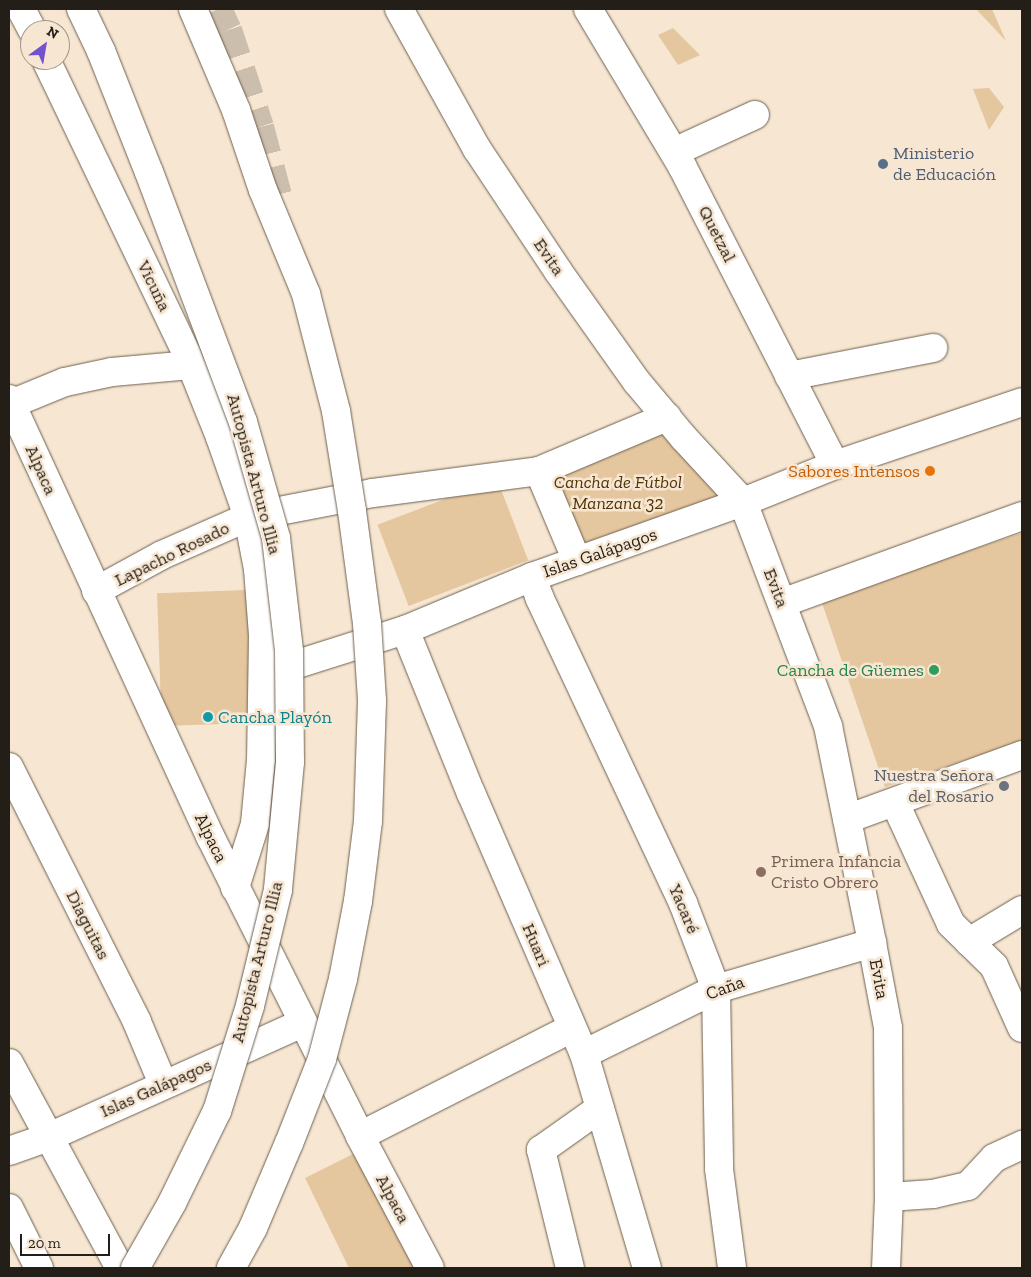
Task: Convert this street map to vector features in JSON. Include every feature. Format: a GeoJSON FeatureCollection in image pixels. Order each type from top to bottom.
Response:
{"type":"FeatureCollection","features":[{"type":"Feature","properties":{"kind":"main road","name":"Autopista Arturo Illia"},"geometry":{"type":"LineString","coordinates":[[81,9],[101,51],[153,181],[243,422],[276,538],[289,651],[290,762],[278,890],[250,1006],[217,1112],[172,1203],[135,1268]]}},
{"type":"Feature","properties":{"kind":"main road"},"geometry":{"type":"LineString","coordinates":[[193,9],[236,110],[264,190],[306,294],[336,411],[367,623],[372,701],[368,821],[358,901],[343,979],[322,1060],[253,1228],[230,1268]]}},
{"type":"Feature","properties":{"kind":"main road","name":"Evita"},"geometry":{"type":"LineString","coordinates":[[399,9],[477,149],[558,272],[637,382],[743,502],[782,602],[828,726],[888,1028],[889,1197],[886,1268]]}},
{"type":"Feature","properties":{"kind":"main road","name":"Quetzal"},"geometry":{"type":"LineString","coordinates":[[588,9],[674,152],[835,465]]}},
{"type":"Feature","properties":{"kind":"main road","name":"Vicuña"},"geometry":{"type":"LineString","coordinates":[[51,70],[191,365],[220,437],[248,517],[258,569],[263,635],[262,760],[255,824],[235,888]]}},
{"type":"Feature","properties":{"kind":"main road"},"geometry":{"type":"LineString","coordinates":[[674,152],[755,115]]}},
{"type":"Feature","properties":{"kind":"main road"},"geometry":{"type":"LineString","coordinates":[[789,376],[933,348]]}},
{"type":"Feature","properties":{"kind":"main road"},"geometry":{"type":"LineString","coordinates":[[10,402],[65,382],[112,372],[191,365]]}},
{"type":"Feature","properties":{"kind":"main road","name":"Alpaca"},"geometry":{"type":"LineString","coordinates":[[10,402],[235,888],[360,1136],[430,1268]]}},
{"type":"Feature","properties":{"kind":"main road","name":"Islas Galápagos"},"geometry":{"type":"LineString","coordinates":[[263,675],[405,630],[532,577],[743,502],[835,465],[1022,402]]}},
{"type":"Feature","properties":{"kind":"main road","name":"Lapacho Rosado"},"geometry":{"type":"LineString","coordinates":[[96,591],[162,555],[248,517],[373,493],[539,470],[667,417]]}},
{"type":"Feature","properties":{"kind":"main road"},"geometry":{"type":"LineString","coordinates":[[539,470],[578,561]]}},
{"type":"Feature","properties":{"kind":"main road"},"geometry":{"type":"LineString","coordinates":[[782,602],[1022,516]]}},
{"type":"Feature","properties":{"kind":"main road","name":"Yacaré"},"geometry":{"type":"LineString","coordinates":[[532,577],[540,599],[683,903],[716,989],[719,1169],[732,1268]]}},
{"type":"Feature","properties":{"kind":"main road","name":"Huari"},"geometry":{"type":"LineString","coordinates":[[405,630],[471,793],[584,1054],[647,1268]]}},
{"type":"Feature","properties":{"kind":"main road"},"geometry":{"type":"LineString","coordinates":[[847,820],[1022,755]]}},
{"type":"Feature","properties":{"kind":"main road","name":"Diaguitas"},"geometry":{"type":"LineString","coordinates":[[9,767],[137,1022],[163,1084]]}},
{"type":"Feature","properties":{"kind":"main road"},"geometry":{"type":"LineString","coordinates":[[895,803],[951,924],[994,966],[1022,1028]]}},
{"type":"Feature","properties":{"kind":"main road"},"geometry":{"type":"LineString","coordinates":[[969,942],[1022,910]]}},
{"type":"Feature","properties":{"kind":"main road","name":"Caña"},"geometry":{"type":"LineString","coordinates":[[584,1054],[716,989],[872,942]]}},
{"type":"Feature","properties":{"kind":"main road","name":"Islas Galápagos"},"geometry":{"type":"LineString","coordinates":[[9,1151],[49,1136],[303,1023]]}},
{"type":"Feature","properties":{"kind":"main road"},"geometry":{"type":"LineString","coordinates":[[360,1136],[572,1028]]}},
{"type":"Feature","properties":{"kind":"main road"},"geometry":{"type":"LineString","coordinates":[[9,1063],[120,1268]]}},
{"type":"Feature","properties":{"kind":"main road"},"geometry":{"type":"LineString","coordinates":[[570,1268],[541,1150],[600,1108]]}},
{"type":"Feature","properties":{"kind":"main road"},"geometry":{"type":"LineString","coordinates":[[889,1197],[933,1194],[968,1186],[994,1158],[1022,1145]]}},
{"type":"Feature","properties":{"kind":"main road"},"geometry":{"type":"LineString","coordinates":[[9,1208],[39,1268]]}},
{"type":"Feature","properties":{"kind":"green space"},"geometry":{"type":"Polygon","coordinates":[[[976,9],[992,9],[1006,41],[976,9]]]}},
{"type":"Feature","properties":{"kind":"green space"},"geometry":{"type":"Polygon","coordinates":[[[673,28],[700,55],[678,65],[658,35],[673,28]]]}},
{"type":"Feature","properties":{"kind":"green space"},"geometry":{"type":"Polygon","coordinates":[[[989,88],[1004,107],[989,130],[973,89],[989,88]]]}},
{"type":"Feature","properties":{"kind":"green space","name":"Cancha de Fútbol Manzana 32"},"geometry":{"type":"Polygon","coordinates":[[[665,424],[733,502],[580,552],[546,473],[665,424]]]}},
{"type":"Feature","properties":{"kind":"green space"},"geometry":{"type":"Polygon","coordinates":[[[497,479],[528,560],[409,606],[378,525],[497,479]]]}},
{"type":"Feature","properties":{"kind":"green space","name":"Cancha de Güemes"},"geometry":{"type":"Polygon","coordinates":[[[1022,533],[1022,741],[885,787],[821,600],[1022,533]]]}},
{"type":"Feature","properties":{"kind":"green space"},"geometry":{"type":"Polygon","coordinates":[[[247,590],[252,723],[162,726],[157,593],[247,590]]]}},
{"type":"Feature","properties":{"kind":"green space"},"geometry":{"type":"Polygon","coordinates":[[[359,1151],[416,1268],[349,1268],[305,1178],[359,1151]]]}},
{"type":"Feature","properties":{"kind":"tunnel"},"geometry":{"type":"LineString","coordinates":[[218,9],[228,30],[260,127],[281,207]]}},
{"type":"Feature","properties":{"kind":"place","name":"Ministerio de Educación"},"geometry":{"type":"Point","coordinates":[883,164]}},
{"type":"Feature","properties":{"kind":"place","name":"Sabores Intensos"},"geometry":{"type":"Point","coordinates":[930,471]}},
{"type":"Feature","properties":{"kind":"place","name":"Cancha de Güemes"},"geometry":{"type":"Point","coordinates":[934,670]}},
{"type":"Feature","properties":{"kind":"place","name":"Cancha Playón"},"geometry":{"type":"Point","coordinates":[208,717]}},
{"type":"Feature","properties":{"kind":"place","name":"Nuestra Señora del Rosario"},"geometry":{"type":"Point","coordinates":[1004,786]}},
{"type":"Feature","properties":{"kind":"place","name":"Primera Infancia Cristo Obrero"},"geometry":{"type":"Point","coordinates":[761,872]}}]}
